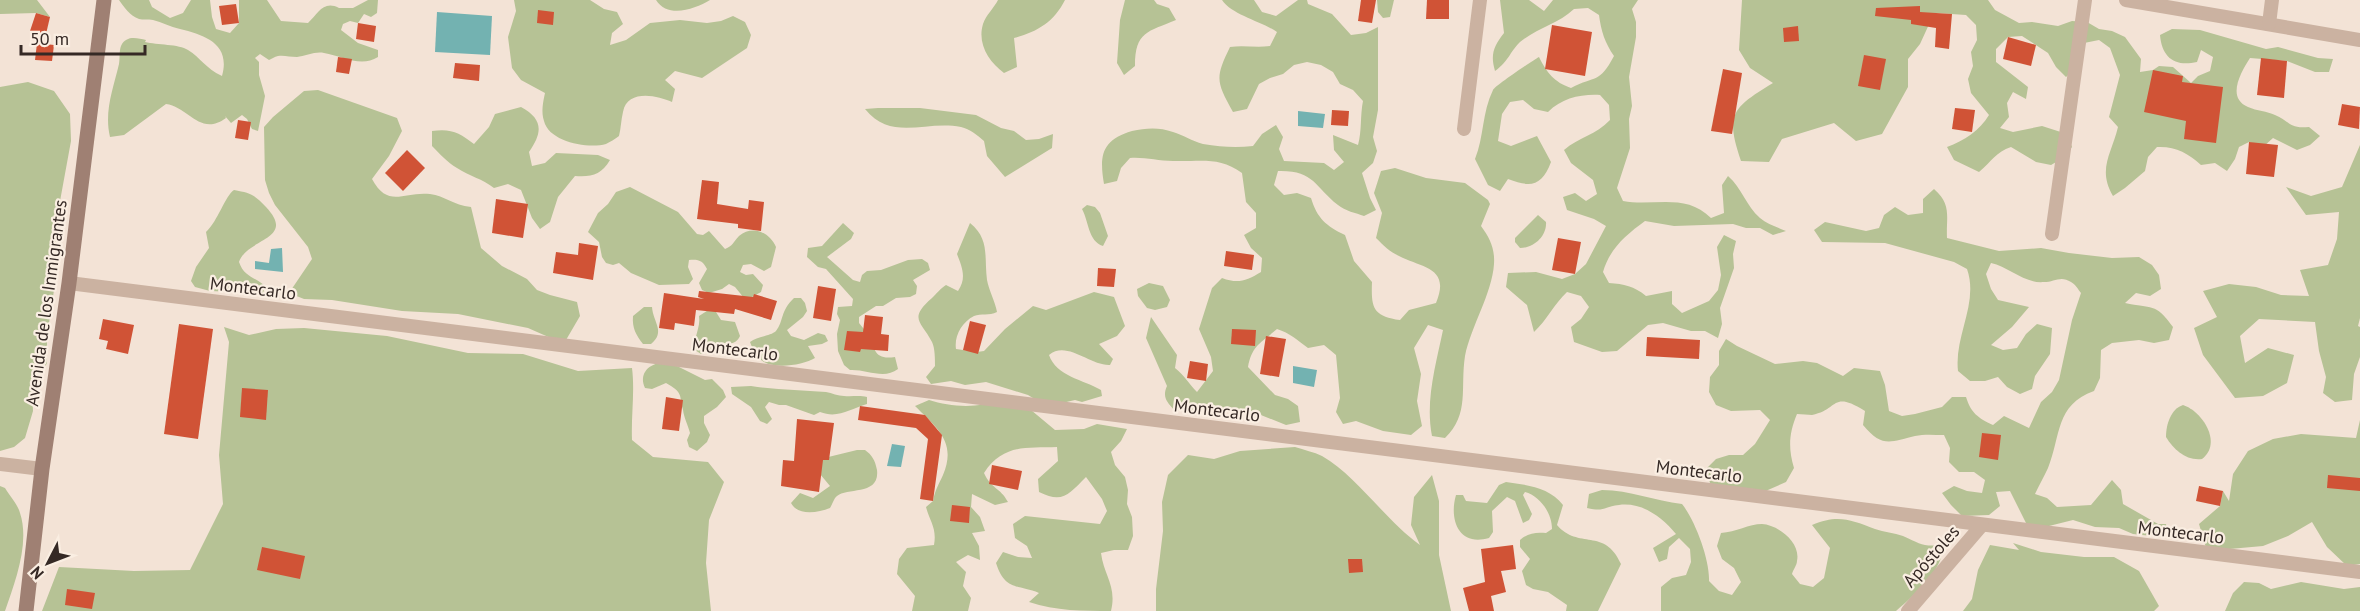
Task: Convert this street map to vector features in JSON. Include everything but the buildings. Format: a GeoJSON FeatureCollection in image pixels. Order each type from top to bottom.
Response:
{"type":"FeatureCollection","features":[{"type":"Feature","properties":{"kind":"main road","name":"Avenida de los Inmigrantes"},"geometry":{"type":"LineString","coordinates":[[26,611],[42,469],[69,283],[104,0]]}},
{"type":"Feature","properties":{"kind":"street"},"geometry":{"type":"LineString","coordinates":[[1464,129],[1480,0]]}},
{"type":"Feature","properties":{"kind":"street"},"geometry":{"type":"LineString","coordinates":[[2052,234],[2085,0]]}},
{"type":"Feature","properties":{"kind":"street"},"geometry":{"type":"LineString","coordinates":[[2126,0],[2360,40]]}},
{"type":"Feature","properties":{"kind":"street"},"geometry":{"type":"LineString","coordinates":[[2269,24],[2272,0]]}},
{"type":"Feature","properties":{"kind":"street","name":"Montecarlo"},"geometry":{"type":"LineString","coordinates":[[69,283],[2360,572]]}},
{"type":"Feature","properties":{"kind":"street"},"geometry":{"type":"LineString","coordinates":[[0,464],[42,469]]}},
{"type":"Feature","properties":{"kind":"street","name":"Apóstoles"},"geometry":{"type":"LineString","coordinates":[[1908,611],[1982,525]]}},
{"type":"Feature","properties":{"kind":"green space"},"geometry":{"type":"Polygon","coordinates":[[[0,0],[37,0],[50,17],[36,13],[0,14],[0,0]]]}},
{"type":"Feature","properties":{"kind":"green space"},"geometry":{"type":"Polygon","coordinates":[[[119,0],[149,0],[152,7],[170,18],[183,13],[191,0],[210,0],[216,29],[230,33],[239,23],[239,0],[267,0],[281,21],[308,23],[325,7],[353,8],[368,0],[378,0],[377,13],[371,17],[364,14],[358,23],[350,21],[343,24],[341,30],[358,43],[378,50],[378,57],[358,61],[318,53],[297,57],[278,56],[269,60],[260,54],[255,58],[259,62],[259,75],[265,96],[258,131],[252,129],[242,115],[231,123],[225,116],[226,118],[217,123],[202,123],[174,106],[166,104],[124,135],[110,137],[108,119],[110,100],[119,64],[120,48],[126,40],[132,38],[184,48],[222,76],[224,65],[219,49],[207,38],[156,21],[136,18],[119,0]]]}},
{"type":"Feature","properties":{"kind":"green space"},"geometry":{"type":"Polygon","coordinates":[[[514,0],[590,0],[604,9],[617,12],[623,24],[612,33],[610,45],[626,40],[650,23],[680,20],[707,23],[733,16],[745,22],[751,35],[747,48],[702,78],[675,71],[665,80],[675,89],[672,102],[651,96],[636,97],[630,100],[623,112],[619,136],[606,144],[580,144],[561,139],[547,128],[543,114],[545,93],[521,80],[512,68],[508,37],[516,11],[514,0]]]}},
{"type":"Feature","properties":{"kind":"green space"},"geometry":{"type":"Polygon","coordinates":[[[656,0],[710,0],[689,9],[674,11],[661,6],[656,0]]]}},
{"type":"Feature","properties":{"kind":"green space"},"geometry":{"type":"Polygon","coordinates":[[[998,0],[1065,0],[1056,14],[1044,25],[1014,38],[1017,67],[1004,73],[989,58],[982,39],[984,21],[998,0]]]}},
{"type":"Feature","properties":{"kind":"green space"},"geometry":{"type":"Polygon","coordinates":[[[1125,0],[1154,0],[1157,4],[1169,8],[1176,20],[1145,34],[1137,46],[1135,66],[1124,75],[1117,63],[1120,20],[1125,0]]]}},
{"type":"Feature","properties":{"kind":"green space"},"geometry":{"type":"Polygon","coordinates":[[[1222,0],[1254,0],[1262,12],[1276,16],[1298,0],[1307,0],[1308,4],[1332,14],[1351,35],[1366,33],[1378,27],[1378,110],[1373,137],[1377,151],[1373,163],[1362,173],[1376,210],[1364,216],[1344,209],[1312,180],[1299,173],[1278,171],[1274,185],[1284,195],[1297,193],[1311,198],[1323,221],[1345,235],[1354,261],[1372,282],[1373,304],[1379,313],[1400,320],[1409,310],[1436,303],[1440,291],[1440,282],[1432,270],[1396,254],[1376,238],[1382,213],[1374,193],[1381,171],[1395,168],[1426,178],[1465,183],[1488,200],[1490,204],[1481,226],[1493,249],[1492,275],[1465,356],[1461,410],[1453,429],[1445,438],[1432,436],[1430,423],[1432,383],[1443,330],[1428,325],[1414,348],[1421,374],[1417,401],[1422,426],[1411,435],[1383,431],[1356,421],[1343,424],[1336,412],[1340,398],[1336,355],[1324,345],[1308,348],[1277,329],[1255,349],[1248,367],[1275,395],[1288,399],[1298,406],[1300,422],[1286,425],[1246,409],[1189,412],[1174,410],[1166,399],[1167,386],[1146,338],[1151,317],[1177,355],[1175,368],[1197,392],[1213,371],[1211,357],[1199,329],[1212,288],[1222,278],[1242,281],[1261,272],[1262,258],[1251,248],[1244,235],[1256,228],[1256,213],[1246,202],[1242,173],[1217,162],[1130,158],[1121,168],[1117,181],[1104,184],[1103,157],[1109,144],[1114,139],[1132,131],[1152,128],[1168,130],[1203,144],[1228,147],[1253,146],[1262,134],[1276,125],[1283,137],[1279,149],[1284,161],[1324,163],[1334,170],[1344,162],[1334,150],[1333,135],[1358,145],[1360,134],[1363,101],[1353,90],[1340,84],[1333,72],[1321,65],[1307,62],[1294,65],[1283,74],[1259,84],[1247,109],[1233,112],[1223,93],[1220,80],[1222,66],[1230,47],[1270,46],[1277,32],[1233,10],[1222,0]]]}},
{"type":"Feature","properties":{"kind":"green space"},"geometry":{"type":"Polygon","coordinates":[[[1377,0],[1394,0],[1390,17],[1383,18],[1378,12],[1377,0]]]}},
{"type":"Feature","properties":{"kind":"green space"},"geometry":{"type":"Polygon","coordinates":[[[1500,0],[1529,0],[1544,11],[1553,0],[1638,0],[1632,9],[1636,22],[1636,37],[1629,77],[1632,106],[1629,119],[1630,148],[1617,188],[1623,201],[1680,203],[1701,210],[1711,218],[1724,213],[1722,185],[1728,176],[1760,218],[1786,231],[1773,235],[1760,228],[1746,228],[1733,224],[1674,226],[1645,221],[1620,243],[1610,256],[1603,272],[1609,283],[1629,286],[1646,296],[1672,291],[1672,304],[1682,313],[1709,301],[1718,290],[1721,275],[1717,247],[1724,235],[1736,241],[1733,254],[1734,268],[1720,308],[1722,324],[1718,338],[1705,331],[1691,331],[1663,323],[1648,325],[1617,351],[1602,352],[1574,342],[1571,327],[1581,319],[1589,307],[1581,296],[1567,292],[1534,332],[1527,305],[1506,287],[1508,273],[1536,272],[1562,279],[1575,274],[1586,264],[1606,226],[1594,219],[1567,210],[1563,197],[1575,193],[1586,201],[1597,194],[1593,180],[1571,163],[1564,150],[1610,120],[1609,105],[1600,95],[1572,98],[1559,103],[1548,112],[1534,109],[1523,100],[1510,102],[1502,114],[1498,141],[1511,146],[1537,136],[1551,162],[1544,176],[1535,183],[1523,184],[1508,179],[1500,191],[1488,185],[1475,159],[1489,98],[1495,88],[1539,57],[1552,76],[1571,88],[1596,78],[1609,65],[1614,56],[1604,37],[1599,15],[1588,8],[1574,9],[1520,42],[1495,71],[1494,51],[1504,33],[1500,0]]]}},
{"type":"Feature","properties":{"kind":"green space"},"geometry":{"type":"Polygon","coordinates":[[[1742,0],[1988,0],[1995,10],[2019,23],[2032,22],[2058,26],[2072,21],[2087,22],[2099,29],[2112,31],[2125,37],[2141,59],[2140,72],[2153,70],[2159,66],[2173,67],[2191,83],[2198,76],[2210,71],[2213,57],[2201,50],[2197,62],[2182,63],[2171,59],[2164,50],[2160,35],[2172,29],[2200,30],[2266,49],[2278,47],[2318,58],[2333,59],[2329,72],[2315,72],[2287,61],[2250,58],[2237,84],[2238,98],[2241,103],[2275,115],[2294,126],[2309,127],[2320,136],[2310,145],[2297,150],[2273,138],[2263,147],[2249,142],[2239,147],[2227,171],[2215,163],[2201,165],[2175,149],[2157,147],[2148,157],[2145,171],[2113,196],[2108,186],[2106,169],[2118,127],[2109,117],[2120,75],[2110,48],[2099,40],[2084,43],[2076,68],[2066,77],[2056,67],[2048,53],[2022,36],[2008,37],[1996,49],[1996,62],[2028,87],[2026,99],[2013,92],[2007,103],[2009,117],[2000,128],[2013,132],[2042,126],[2067,134],[2072,147],[2063,158],[2051,165],[2036,162],[2011,147],[1998,154],[1979,172],[1954,160],[1947,147],[1971,134],[1989,115],[1971,93],[1968,79],[1973,66],[1971,52],[1977,40],[1976,25],[1966,15],[1937,13],[1931,20],[1920,44],[1908,59],[1908,87],[1882,134],[1856,141],[1834,123],[1782,139],[1769,162],[1741,161],[1733,132],[1736,114],[1748,99],[1773,83],[1750,68],[1739,50],[1742,0]]]}},
{"type":"Feature","properties":{"kind":"green space"},"geometry":{"type":"Polygon","coordinates":[[[28,82],[54,91],[70,114],[71,141],[56,223],[56,277],[47,336],[47,363],[32,390],[33,411],[25,438],[14,447],[0,451],[0,87],[28,82]]]}},
{"type":"Feature","properties":{"kind":"green space"},"geometry":{"type":"Polygon","coordinates":[[[318,90],[397,118],[402,131],[389,156],[372,179],[378,188],[384,194],[391,196],[430,194],[471,207],[481,248],[502,266],[527,279],[537,290],[577,302],[580,316],[566,340],[553,339],[528,328],[458,314],[402,311],[332,300],[304,299],[289,293],[312,259],[308,247],[275,205],[269,193],[265,180],[264,127],[304,91],[318,90]]]}},
{"type":"Feature","properties":{"kind":"green space"},"geometry":{"type":"Polygon","coordinates":[[[521,107],[534,116],[538,126],[537,138],[529,152],[532,166],[545,163],[556,153],[598,155],[610,160],[596,174],[575,176],[558,197],[550,222],[540,229],[532,218],[521,190],[508,184],[494,188],[453,166],[432,146],[432,131],[439,130],[455,132],[474,144],[489,127],[495,114],[521,107]]]}},
{"type":"Feature","properties":{"kind":"green space"},"geometry":{"type":"Polygon","coordinates":[[[920,108],[976,115],[1001,128],[1014,131],[1026,140],[1039,139],[1053,134],[1052,148],[1005,177],[987,156],[984,141],[970,131],[961,127],[948,126],[910,128],[886,125],[875,119],[865,109],[920,108]]]}},
{"type":"Feature","properties":{"kind":"green space"},"geometry":{"type":"Polygon","coordinates":[[[2360,145],[2360,318],[2358,326],[2360,327],[2360,357],[2354,374],[2352,400],[2335,402],[2323,393],[2326,377],[2315,322],[2259,319],[2240,336],[2245,363],[2268,348],[2294,355],[2287,383],[2263,396],[2235,398],[2203,355],[2194,328],[2217,317],[2203,291],[2229,284],[2256,287],[2281,295],[2309,296],[2300,270],[2328,265],[2337,239],[2339,212],[2306,215],[2286,187],[2311,196],[2342,187],[2360,145]]]}},
{"type":"Feature","properties":{"kind":"green space"},"geometry":{"type":"Polygon","coordinates":[[[630,187],[678,212],[697,234],[703,235],[709,231],[725,249],[744,232],[761,232],[770,238],[776,247],[771,267],[764,271],[751,264],[743,265],[740,272],[746,275],[753,274],[763,285],[761,292],[744,298],[735,287],[729,284],[709,293],[702,290],[699,283],[707,269],[698,260],[689,260],[688,267],[693,279],[689,284],[659,285],[631,273],[619,263],[613,265],[606,263],[602,257],[599,242],[588,232],[598,213],[616,192],[630,187]]]}},
{"type":"Feature","properties":{"kind":"green space"},"geometry":{"type":"Polygon","coordinates":[[[1934,189],[1946,206],[1947,238],[1999,251],[2041,248],[2112,258],[2139,257],[2152,265],[2159,275],[2161,289],[2150,296],[2136,293],[2125,303],[2152,308],[2162,314],[2173,327],[2169,340],[2154,343],[2139,340],[2112,343],[2101,350],[2100,378],[2094,391],[2072,404],[2066,413],[2048,468],[2035,494],[2047,498],[2057,507],[2091,505],[2112,480],[2121,490],[2123,504],[2158,524],[2166,524],[2167,530],[2162,537],[2133,534],[2119,528],[2095,527],[2073,520],[2041,528],[2027,525],[2010,491],[1996,492],[2000,506],[1989,515],[1962,516],[1942,493],[1954,486],[1982,493],[1985,480],[1974,472],[1959,472],[1949,462],[1950,448],[1944,435],[1918,435],[1893,441],[1881,440],[1863,425],[1865,411],[1846,402],[1836,403],[1821,413],[1797,414],[1790,441],[1794,468],[1786,482],[1761,493],[1733,500],[1718,496],[1710,483],[1706,469],[1716,459],[1729,455],[1743,455],[1755,444],[1770,420],[1760,410],[1731,411],[1716,405],[1709,392],[1710,377],[1719,365],[1719,351],[1726,339],[1775,364],[1803,361],[1817,363],[1843,376],[1854,368],[1880,371],[1885,385],[1889,411],[1902,416],[1942,407],[1952,397],[1966,397],[1973,411],[1993,425],[2004,416],[2029,428],[2041,402],[2052,392],[2059,380],[2072,320],[2081,293],[2074,284],[2064,279],[2037,282],[1991,263],[1986,274],[1998,300],[2029,307],[2012,327],[1991,345],[2003,350],[2017,348],[2026,334],[2037,324],[2052,328],[2050,354],[2035,376],[2032,389],[2020,394],[2007,387],[1998,377],[1985,381],[1970,381],[1958,371],[1959,345],[1970,294],[1967,269],[1954,262],[1885,243],[1822,242],[1814,230],[1825,222],[1866,231],[1879,228],[1884,215],[1895,207],[1908,215],[1923,213],[1923,199],[1934,189]]]}},
{"type":"Feature","properties":{"kind":"green space"},"geometry":{"type":"Polygon","coordinates":[[[234,190],[255,197],[274,218],[276,226],[273,233],[251,248],[239,262],[247,274],[265,286],[263,293],[210,291],[195,287],[191,281],[196,267],[209,248],[206,232],[234,190]]]}},
{"type":"Feature","properties":{"kind":"green space"},"geometry":{"type":"Polygon","coordinates":[[[1087,205],[1095,207],[1100,213],[1108,236],[1103,246],[1094,240],[1090,230],[1082,209],[1087,205]]]}},
{"type":"Feature","properties":{"kind":"green space"},"geometry":{"type":"Polygon","coordinates":[[[1538,215],[1546,222],[1542,236],[1530,246],[1520,248],[1515,238],[1538,215]]]}},
{"type":"Feature","properties":{"kind":"green space"},"geometry":{"type":"Polygon","coordinates":[[[843,223],[854,233],[851,239],[827,257],[853,280],[860,282],[862,275],[867,271],[881,270],[908,260],[922,259],[928,263],[930,270],[913,280],[917,286],[916,294],[896,298],[883,306],[876,306],[859,317],[859,323],[877,353],[883,357],[895,357],[898,369],[887,374],[850,370],[844,365],[838,351],[837,334],[840,320],[837,314],[838,307],[852,306],[853,299],[826,269],[818,267],[807,257],[808,248],[822,246],[843,223]]]}},
{"type":"Feature","properties":{"kind":"green space"},"geometry":{"type":"Polygon","coordinates":[[[970,223],[981,235],[986,256],[987,280],[997,312],[977,315],[966,322],[958,334],[956,349],[984,351],[1005,329],[1033,306],[1046,310],[1094,292],[1114,297],[1125,326],[1117,336],[1099,344],[1113,359],[1110,365],[1063,350],[1049,355],[1064,373],[1101,390],[1102,396],[1082,402],[1075,400],[1062,403],[1041,403],[1028,395],[986,382],[965,385],[951,381],[931,384],[926,377],[935,366],[934,347],[919,320],[920,311],[946,285],[958,291],[961,286],[963,272],[957,254],[970,223]]]}},
{"type":"Feature","properties":{"kind":"green space"},"geometry":{"type":"Polygon","coordinates":[[[1149,283],[1163,286],[1170,300],[1167,307],[1155,310],[1147,308],[1138,296],[1137,289],[1149,283]]]}},
{"type":"Feature","properties":{"kind":"green space"},"geometry":{"type":"Polygon","coordinates":[[[794,298],[801,298],[807,311],[787,330],[791,336],[804,340],[818,333],[825,335],[828,341],[808,346],[815,358],[804,363],[783,366],[764,362],[756,354],[750,342],[776,331],[786,307],[794,298]]]}},
{"type":"Feature","properties":{"kind":"green space"},"geometry":{"type":"Polygon","coordinates":[[[644,307],[652,307],[658,327],[658,335],[651,344],[643,344],[633,324],[633,316],[644,307]]]}},
{"type":"Feature","properties":{"kind":"green space"},"geometry":{"type":"Polygon","coordinates":[[[710,309],[716,312],[721,320],[735,322],[740,336],[734,343],[719,346],[701,354],[695,350],[699,316],[710,309]]]}},
{"type":"Feature","properties":{"kind":"green space"},"geometry":{"type":"Polygon","coordinates":[[[224,327],[249,335],[276,329],[304,328],[387,336],[468,353],[523,354],[578,371],[632,368],[632,440],[653,457],[708,462],[724,482],[709,520],[706,563],[711,611],[42,611],[59,567],[134,571],[190,570],[223,504],[219,455],[229,342],[224,327]]]}},
{"type":"Feature","properties":{"kind":"green space"},"geometry":{"type":"Polygon","coordinates":[[[660,363],[675,365],[705,380],[712,379],[723,390],[726,397],[704,416],[704,423],[710,435],[707,442],[697,451],[689,447],[687,440],[690,433],[678,391],[666,383],[652,389],[645,388],[643,379],[645,371],[660,363]]]}},
{"type":"Feature","properties":{"kind":"green space"},"geometry":{"type":"Polygon","coordinates":[[[751,386],[826,392],[842,396],[864,396],[867,397],[867,404],[838,414],[820,412],[814,415],[786,405],[769,402],[765,407],[772,419],[767,424],[760,421],[751,407],[732,394],[731,387],[751,386]]]}},
{"type":"Feature","properties":{"kind":"green space"},"geometry":{"type":"Polygon","coordinates":[[[1000,399],[1031,410],[1055,430],[1084,429],[1097,424],[1127,429],[1121,441],[1111,452],[1115,465],[1125,477],[1133,536],[1128,550],[1101,553],[1111,588],[1111,611],[1059,609],[1029,602],[1039,593],[1013,585],[1003,578],[1000,572],[996,563],[1003,552],[1018,557],[1032,558],[1027,546],[1015,538],[1013,524],[1025,516],[1100,524],[1107,511],[1102,499],[1086,477],[1070,492],[1060,497],[1039,492],[1038,479],[1058,461],[1057,447],[1035,447],[1007,452],[991,464],[984,473],[1008,502],[995,505],[972,494],[971,507],[980,517],[985,531],[972,533],[979,546],[980,560],[968,555],[956,562],[966,572],[963,586],[971,598],[968,611],[912,611],[915,596],[897,574],[899,559],[907,548],[934,545],[934,529],[926,507],[933,501],[947,463],[948,453],[942,436],[931,421],[915,406],[929,400],[965,406],[1000,399]]]}},
{"type":"Feature","properties":{"kind":"green space"},"geometry":{"type":"Polygon","coordinates":[[[2183,405],[2197,414],[2208,428],[2211,445],[2202,459],[2181,454],[2166,437],[2170,418],[2175,410],[2183,405]]]}},
{"type":"Feature","properties":{"kind":"green space"},"geometry":{"type":"Polygon","coordinates":[[[2360,420],[2360,564],[2347,566],[2327,547],[2312,522],[2288,536],[2263,546],[2207,551],[2199,524],[2220,506],[2223,491],[2229,501],[2233,474],[2248,451],[2273,439],[2301,434],[2356,438],[2360,420]]]}},
{"type":"Feature","properties":{"kind":"green space"},"geometry":{"type":"Polygon","coordinates":[[[1295,447],[1319,455],[1335,465],[1420,545],[1411,525],[1414,497],[1432,475],[1439,501],[1439,555],[1451,611],[1156,611],[1156,589],[1163,531],[1162,502],[1168,475],[1188,455],[1214,459],[1240,451],[1295,447]]]}},
{"type":"Feature","properties":{"kind":"green space"},"geometry":{"type":"Polygon","coordinates":[[[865,450],[874,461],[877,478],[873,484],[842,493],[836,497],[830,508],[825,510],[803,512],[794,507],[791,503],[800,493],[813,498],[830,486],[820,474],[816,460],[865,450]]]}},
{"type":"Feature","properties":{"kind":"green space"},"geometry":{"type":"Polygon","coordinates":[[[1506,482],[1537,488],[1551,494],[1563,505],[1557,525],[1574,536],[1599,542],[1615,553],[1621,564],[1598,611],[1566,611],[1567,605],[1548,592],[1526,585],[1522,571],[1530,559],[1520,547],[1520,540],[1529,534],[1546,533],[1552,529],[1547,511],[1536,497],[1525,492],[1523,495],[1532,514],[1529,520],[1523,523],[1515,501],[1507,497],[1492,511],[1493,532],[1489,538],[1478,540],[1470,538],[1458,529],[1454,513],[1456,495],[1463,495],[1466,501],[1487,503],[1499,485],[1506,482]]]}},
{"type":"Feature","properties":{"kind":"green space"},"geometry":{"type":"Polygon","coordinates":[[[0,486],[5,488],[16,504],[23,525],[20,562],[5,611],[0,611],[0,486]]]}},
{"type":"Feature","properties":{"kind":"green space"},"geometry":{"type":"Polygon","coordinates":[[[1602,490],[1682,504],[1701,541],[1709,581],[1719,591],[1732,595],[1741,582],[1734,568],[1722,559],[1717,546],[1721,533],[1752,525],[1768,525],[1781,531],[1792,541],[1797,554],[1797,563],[1792,574],[1800,584],[1813,587],[1824,578],[1830,548],[1812,525],[1829,520],[1859,523],[1930,546],[1943,545],[1942,555],[1927,582],[1896,611],[1661,611],[1661,587],[1672,578],[1686,575],[1691,562],[1690,549],[1679,538],[1669,547],[1667,559],[1659,562],[1653,548],[1676,534],[1658,517],[1643,508],[1619,505],[1604,509],[1587,508],[1589,494],[1602,490]]]}},
{"type":"Feature","properties":{"kind":"green space"},"geometry":{"type":"Polygon","coordinates":[[[2013,543],[2041,552],[2084,557],[2114,557],[2139,571],[2159,606],[2154,611],[1963,611],[1972,599],[1978,570],[1990,545],[2019,550],[2013,543]]]}},
{"type":"Feature","properties":{"kind":"green space"},"geometry":{"type":"Polygon","coordinates":[[[2244,582],[2259,583],[2271,589],[2301,582],[2344,589],[2360,587],[2360,611],[2225,611],[2233,593],[2244,582]]]}},
{"type":"Feature","properties":{"kind":"water"},"geometry":{"type":"Polygon","coordinates":[[[437,12],[492,16],[490,55],[435,52],[437,12]]]}},
{"type":"Feature","properties":{"kind":"water"},"geometry":{"type":"Polygon","coordinates":[[[1298,111],[1325,114],[1323,128],[1298,126],[1298,111]]]}},
{"type":"Feature","properties":{"kind":"water"},"geometry":{"type":"Polygon","coordinates":[[[282,248],[283,272],[255,269],[255,261],[269,263],[271,249],[282,248]]]}},
{"type":"Feature","properties":{"kind":"water"},"geometry":{"type":"Polygon","coordinates":[[[1293,366],[1317,370],[1314,387],[1293,383],[1293,366]]]}},
{"type":"Feature","properties":{"kind":"water"},"geometry":{"type":"Polygon","coordinates":[[[892,444],[905,446],[901,467],[887,466],[892,444]]]}}]}
